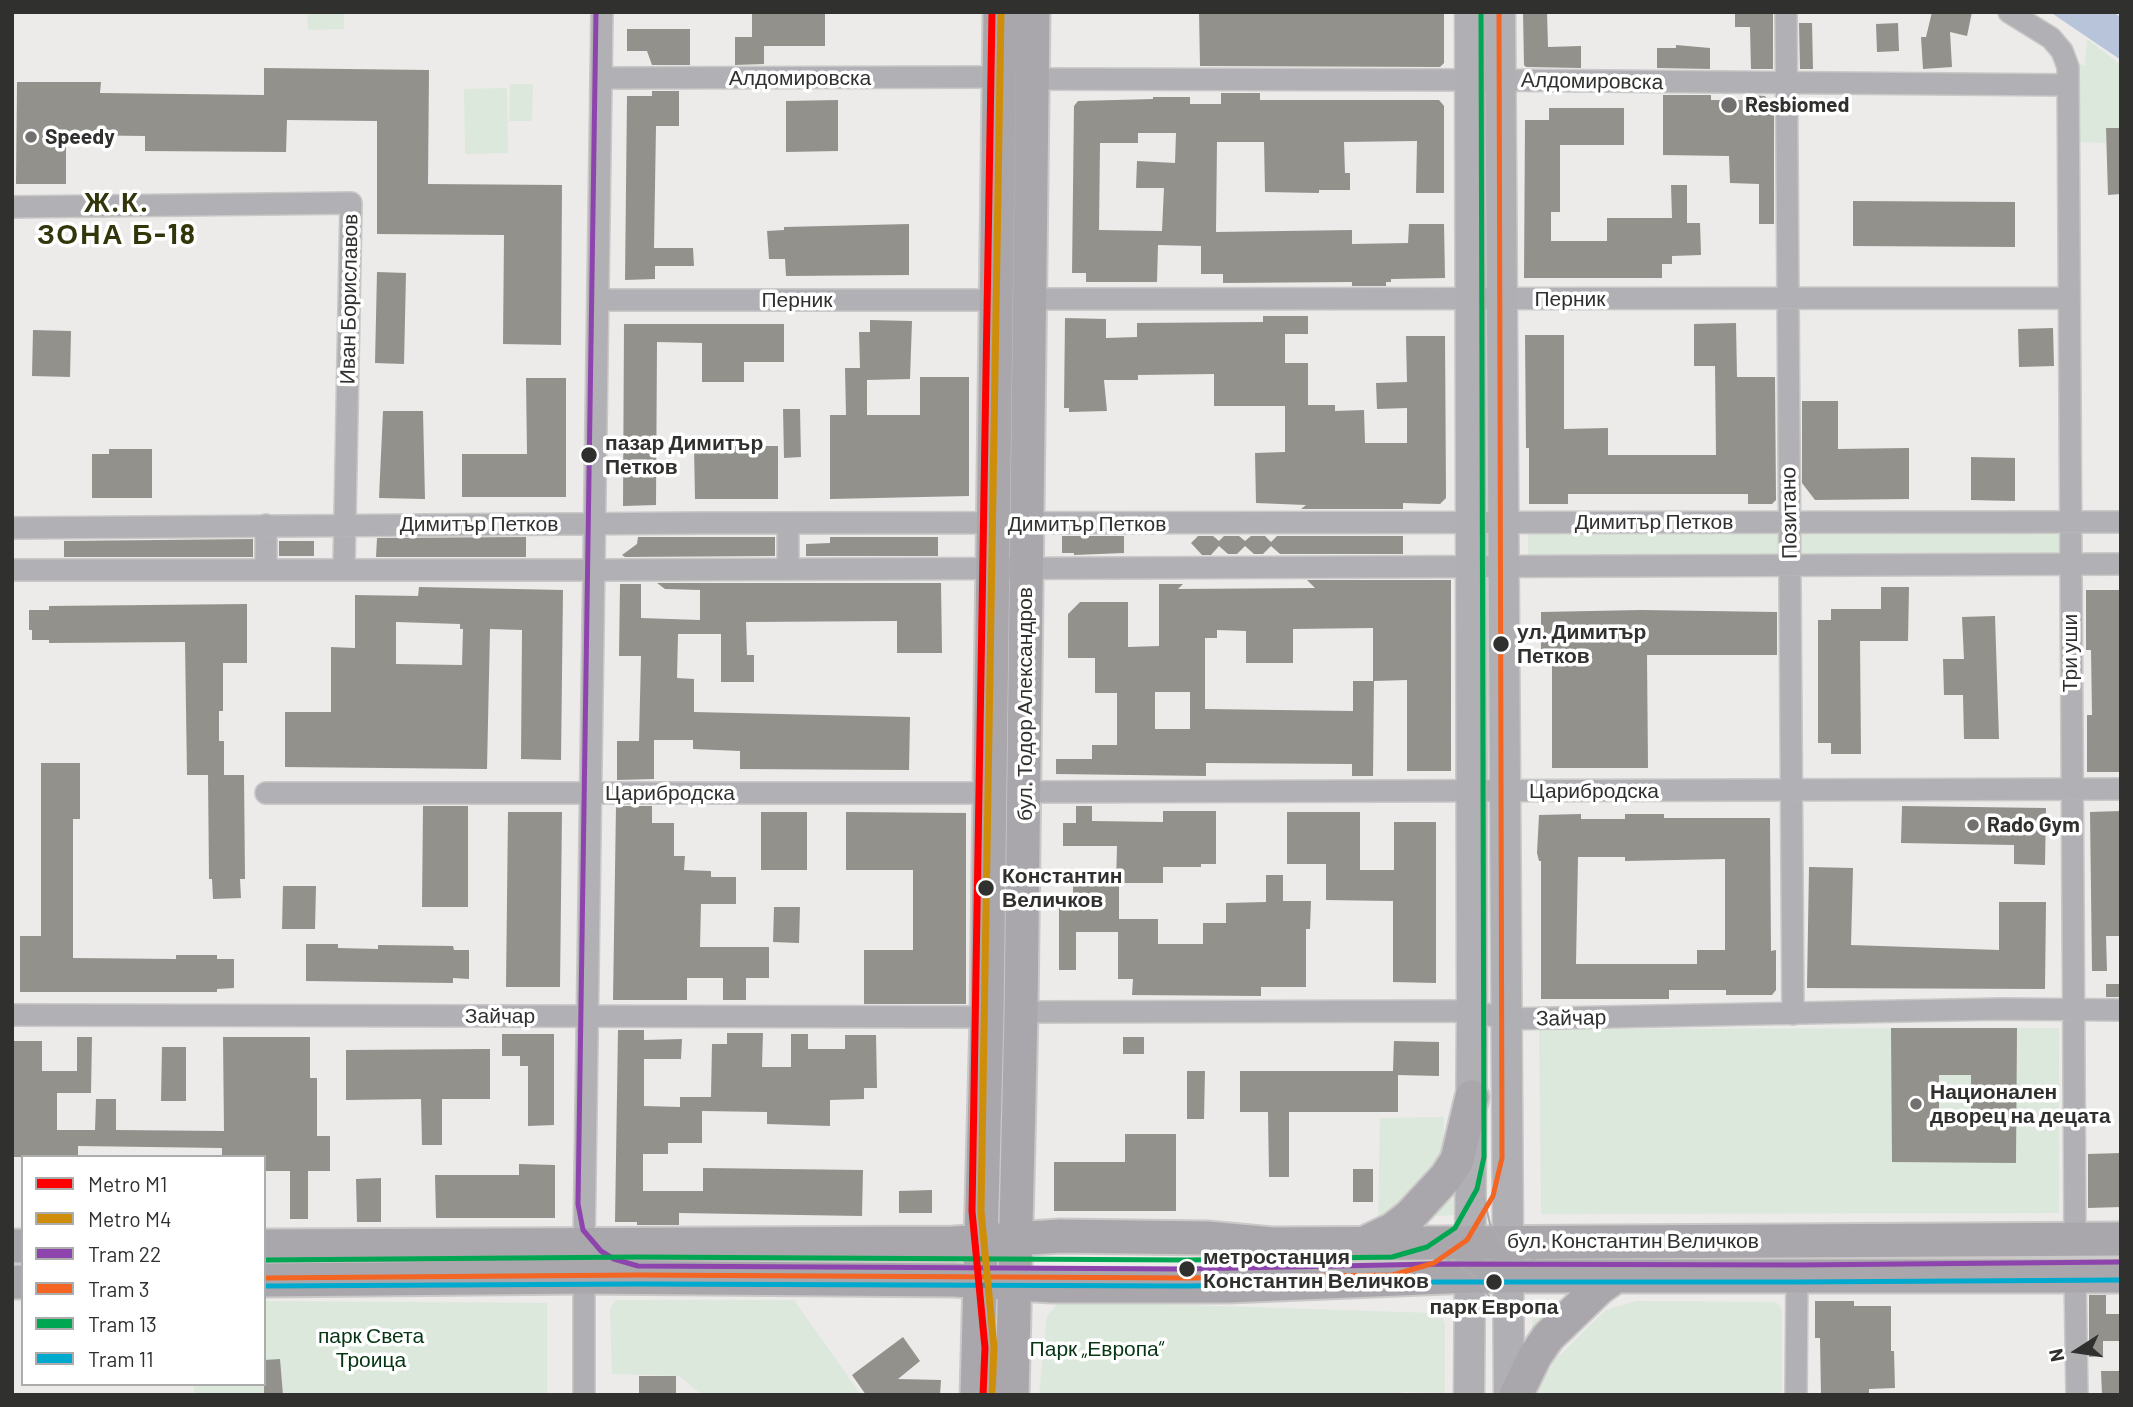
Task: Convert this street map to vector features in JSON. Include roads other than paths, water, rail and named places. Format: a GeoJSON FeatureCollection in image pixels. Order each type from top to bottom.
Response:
{"type":"FeatureCollection","features":[{"type":"Feature","properties":{"kind":"main road","name":"бул. Тодор Александров"},"geometry":{"type":"LineString","coordinates":[[1000,12],[999,77],[1026,524],[1021,1012],[1012,1395]]}},
{"type":"Feature","properties":{"kind":"main road","name":"бул. Тодор Александров"},"geometry":{"type":"LineString","coordinates":[[977,1395],[988,1017],[993,524],[1032,79],[1032,12]]}},
{"type":"Feature","properties":{"kind":"main road"},"geometry":{"type":"LineString","coordinates":[[1469,1395],[1472,1097],[1470,12]]}},
{"type":"Feature","properties":{"kind":"main road"},"geometry":{"type":"LineString","coordinates":[[1500,12],[1509,1395]]}},
{"type":"Feature","properties":{"kind":"main road"},"geometry":{"type":"LineString","coordinates":[[1363,1242],[1392,1230],[1410,1216],[1446,1177],[1457,1160],[1472,1097]]}},
{"type":"Feature","properties":{"kind":"main road","name":"бул. Константин Величков"},"geometry":{"type":"LineString","coordinates":[[266,1280],[1052,1237],[1194,1238],[1272,1244],[2121,1239]]}},
{"type":"Feature","properties":{"kind":"main road","name":"бул. Константин Величков"},"geometry":{"type":"LineString","coordinates":[[266,1246],[1052,1286],[1229,1286],[1470,1276],[2121,1276]]}},
{"type":"Feature","properties":{"kind":"main road"},"geometry":{"type":"LineString","coordinates":[[1516,1395],[1535,1356],[1548,1337],[1599,1288],[1616,1276]]}},
{"type":"Feature","properties":{"kind":"street"},"geometry":{"type":"LineString","coordinates":[[584,1395],[602,12]]}},
{"type":"Feature","properties":{"kind":"street","name":"Позитано"},"geometry":{"type":"LineString","coordinates":[[1786,12],[1793,1014]]}},
{"type":"Feature","properties":{"kind":"street"},"geometry":{"type":"LineString","coordinates":[[2009,12],[2051,38],[2062,51],[2068,76]]}},
{"type":"Feature","properties":{"kind":"street","name":"Алдомировска"},"geometry":{"type":"LineString","coordinates":[[1032,79],[1787,83],[2068,76]]}},
{"type":"Feature","properties":{"kind":"street","name":"Три уши"},"geometry":{"type":"LineString","coordinates":[[2068,76],[2075,1239]]}},
{"type":"Feature","properties":{"kind":"street","name":"Алдомировска"},"geometry":{"type":"LineString","coordinates":[[601,78],[999,77]]}},
{"type":"Feature","properties":{"kind":"street","name":"Иван Бориславов"},"geometry":{"type":"LineString","coordinates":[[12,207],[351,203],[345,524]]}},
{"type":"Feature","properties":{"kind":"street","name":"Перник"},"geometry":{"type":"LineString","coordinates":[[597,300],[2069,298]]}},
{"type":"Feature","properties":{"kind":"street","name":"Димитър Петков"},"geometry":{"type":"LineString","coordinates":[[12,528],[345,524],[2121,522]]}},
{"type":"Feature","properties":{"kind":"street"},"geometry":{"type":"LineString","coordinates":[[788,523],[788,569]]}},
{"type":"Feature","properties":{"kind":"street"},"geometry":{"type":"LineString","coordinates":[[344,569],[345,524]]}},
{"type":"Feature","properties":{"kind":"street"},"geometry":{"type":"LineString","coordinates":[[266,569],[267,525]]}},
{"type":"Feature","properties":{"kind":"street","name":"Димитър Петков"},"geometry":{"type":"LineString","coordinates":[[12,570],[2121,564]]}},
{"type":"Feature","properties":{"kind":"street","name":"Царибродска"},"geometry":{"type":"LineString","coordinates":[[1024,792],[2121,789]]}},
{"type":"Feature","properties":{"kind":"street","name":"Царибродска"},"geometry":{"type":"LineString","coordinates":[[266,793],[991,793]]}},
{"type":"Feature","properties":{"kind":"street","name":"Зайчар"},"geometry":{"type":"LineString","coordinates":[[1021,1012],[1472,1011],[1507,1019],[2001,1009],[2121,1010]]}},
{"type":"Feature","properties":{"kind":"street","name":"Зайчар"},"geometry":{"type":"LineString","coordinates":[[12,1015],[988,1017]]}},
{"type":"Feature","properties":{"kind":"street"},"geometry":{"type":"LineString","coordinates":[[2076,1276],[2077,1395]]}},
{"type":"Feature","properties":{"kind":"street"},"geometry":{"type":"LineString","coordinates":[[1796,1395],[1797,1277]]}},
{"type":"Feature","properties":{"kind":"water"},"geometry":{"type":"Polygon","coordinates":[[[2050,12],[2114,12],[2121,18],[2121,60],[2050,12]]]}},
{"type":"Feature","properties":{"kind":"tram line","name":"22"},"geometry":{"type":"LineString","coordinates":[[596,12],[578,1204],[583,1230],[601,1251],[614,1259],[638,1266],[1187,1269],[1437,1264],[2121,1262]]}},
{"type":"Feature","properties":{"kind":"tram line","name":"13"},"geometry":{"type":"LineString","coordinates":[[266,1260],[638,1257],[1187,1260],[1392,1257],[1427,1247],[1455,1228],[1477,1189],[1484,1157],[1481,12]]}},
{"type":"Feature","properties":{"kind":"tram line","name":"3"},"geometry":{"type":"LineString","coordinates":[[266,1278],[638,1275],[1187,1278],[1393,1275],[1434,1263],[1467,1240],[1493,1196],[1502,1158],[1499,12]]}},
{"type":"Feature","properties":{"kind":"tram line"},"geometry":{"type":"LineString","coordinates":[[1484,1198],[1490,1224],[1501,1241],[1511,1251],[1546,1264]]}},
{"type":"Feature","properties":{"kind":"tram line"},"geometry":{"type":"LineString","coordinates":[[1437,1255],[1454,1262],[1474,1276],[1489,1296],[1494,1317]]}},
{"type":"Feature","properties":{"kind":"tram line","name":"11"},"geometry":{"type":"LineString","coordinates":[[266,1286],[1187,1286],[1437,1282],[2121,1280]]}},
{"type":"Feature","properties":{"kind":"metro line","name":"M1"},"geometry":{"type":"LineString","coordinates":[[983,1395],[985,1348],[972,1211],[992,12]]}},
{"type":"Feature","properties":{"kind":"metro line","name":"M4"},"geometry":{"type":"LineString","coordinates":[[992,1395],[994,1347],[981,1211],[1001,12]]}},
{"type":"Feature","properties":{"kind":"place","name":"Resbiomed"},"geometry":{"type":"Point","coordinates":[1729,105]}},
{"type":"Feature","properties":{"kind":"place","name":"Speedy"},"geometry":{"type":"Point","coordinates":[31,137]}},
{"type":"Feature","properties":{"kind":"place","name":"пазар Димитър Петков"},"geometry":{"type":"Point","coordinates":[589,455]}},
{"type":"Feature","properties":{"kind":"place","name":"ул. Димитър Петков"},"geometry":{"type":"Point","coordinates":[1501,644]}},
{"type":"Feature","properties":{"kind":"place","name":"Rado Gym"},"geometry":{"type":"Point","coordinates":[1973,825]}},
{"type":"Feature","properties":{"kind":"place","name":"Константин Величков"},"geometry":{"type":"Point","coordinates":[986,888]}},
{"type":"Feature","properties":{"kind":"place","name":"Национален дворец на децата"},"geometry":{"type":"Point","coordinates":[1916,1104]}},
{"type":"Feature","properties":{"kind":"place","name":"метростанция Константин Величков"},"geometry":{"type":"Point","coordinates":[1187,1269]}},
{"type":"Feature","properties":{"kind":"place","name":"парк Европа"},"geometry":{"type":"Point","coordinates":[1494,1282]}},
{"type":"Feature","properties":{"kind":"district","name":"Ж.К. ЗОНА Б-18"},"geometry":{"type":"Point","coordinates":[117,219]}},
{"type":"Feature","properties":{"kind":"park label","name":"парк Света Троица"},"geometry":{"type":"Point","coordinates":[371,1348]}},
{"type":"Feature","properties":{"kind":"park label","name":"Парк „Европа“"},"geometry":{"type":"Point","coordinates":[1097,1349]}}]}
